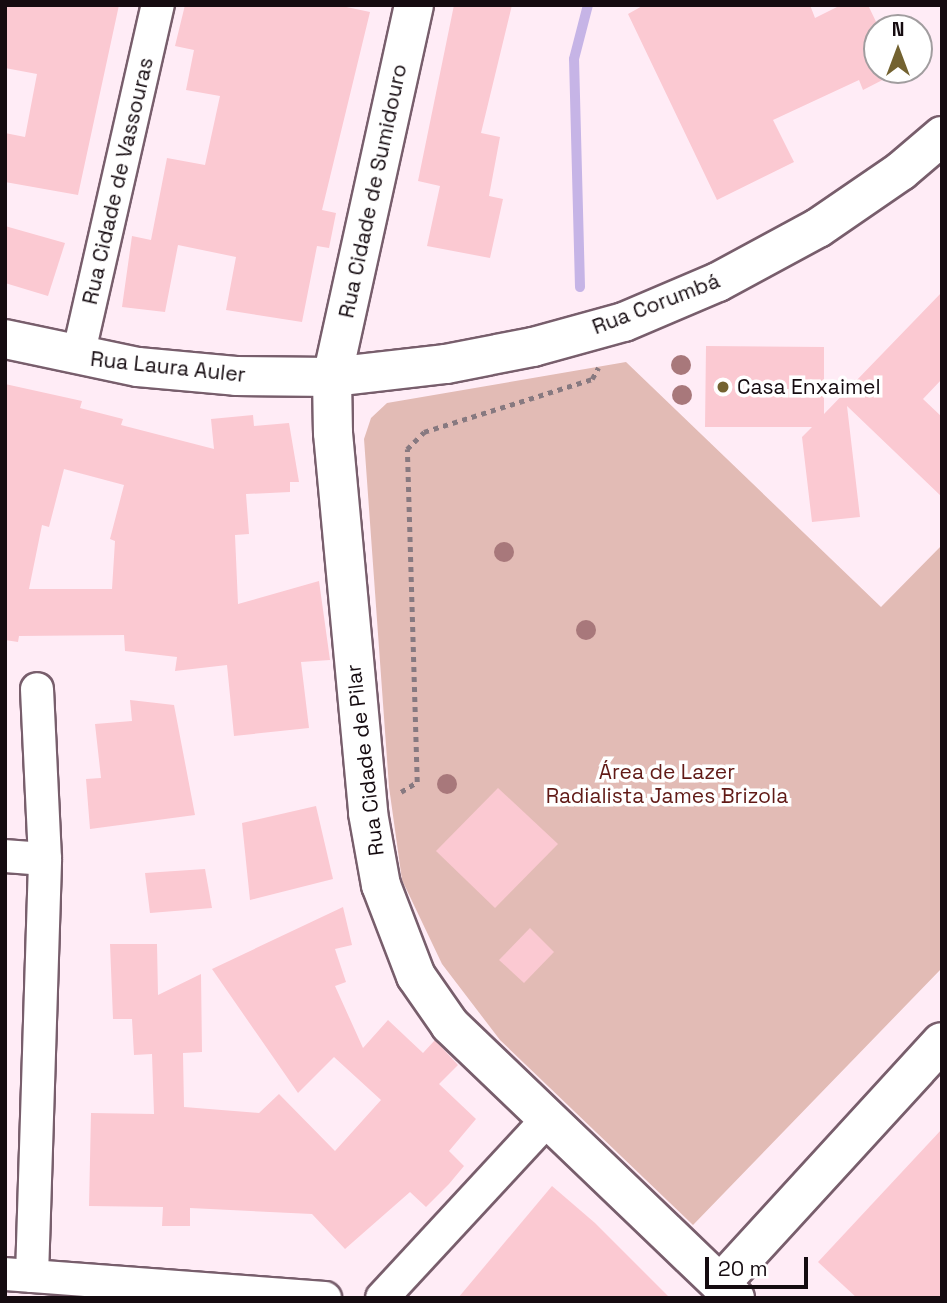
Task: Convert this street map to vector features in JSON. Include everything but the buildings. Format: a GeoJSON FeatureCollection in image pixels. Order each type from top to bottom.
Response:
{"type":"FeatureCollection","features":[{"type":"Feature","properties":{"kind":"street","name":"Rua Cidade de Vassouras"},"geometry":{"type":"LineString","coordinates":[[78,356],[158,5]]}},
{"type":"Feature","properties":{"kind":"street","name":"Rua Cidade de Sumidouro"},"geometry":{"type":"LineString","coordinates":[[332,377],[414,5]]}},
{"type":"Feature","properties":{"kind":"street","name":"Rua Corumbá"},"geometry":{"type":"LineString","coordinates":[[332,377],[446,364],[533,347],[624,322],[718,282],[818,228],[901,171],[942,136]]}},
{"type":"Feature","properties":{"kind":"street","name":"Rua Laura Auler"},"geometry":{"type":"LineString","coordinates":[[5,340],[78,356],[236,376],[332,377]]}},
{"type":"Feature","properties":{"kind":"street","name":"Rua Cidade de Pilar"},"geometry":{"type":"LineString","coordinates":[[332,377],[333,433],[368,813],[381,885],[416,976],[450,1025],[721,1293]]}},
{"type":"Feature","properties":{"kind":"street"},"geometry":{"type":"LineString","coordinates":[[37,689],[44,859],[19,1275],[325,1298]]}},
{"type":"Feature","properties":{"kind":"street"},"geometry":{"type":"LineString","coordinates":[[5,856],[44,859]]}},
{"type":"Feature","properties":{"kind":"street"},"geometry":{"type":"LineString","coordinates":[[721,1293],[942,1042]]}},
{"type":"Feature","properties":{"kind":"street"},"geometry":{"type":"LineString","coordinates":[[382,1298],[546,1122]]}},
{"type":"Feature","properties":{"kind":"path"},"geometry":{"type":"LineString","coordinates":[[368,813],[417,782],[407,449],[424,432],[592,379],[624,322]]}},
{"type":"Feature","properties":{"kind":"green space","name":"Área de Lazer Radialista James Brizola"},"geometry":{"type":"Polygon","coordinates":[[[626,362],[881,607],[942,545],[942,968],[693,1225],[500,1040],[442,964],[402,880],[389,787],[364,439],[371,418],[387,403],[626,362]]]}},
{"type":"Feature","properties":{"kind":"waterway"},"geometry":{"type":"LineString","coordinates":[[580,287],[574,59],[588,5]]}},
{"type":"Feature","properties":{"kind":"place","name":"Casa Enxaimel"},"geometry":{"type":"Point","coordinates":[723,387]}}]}
